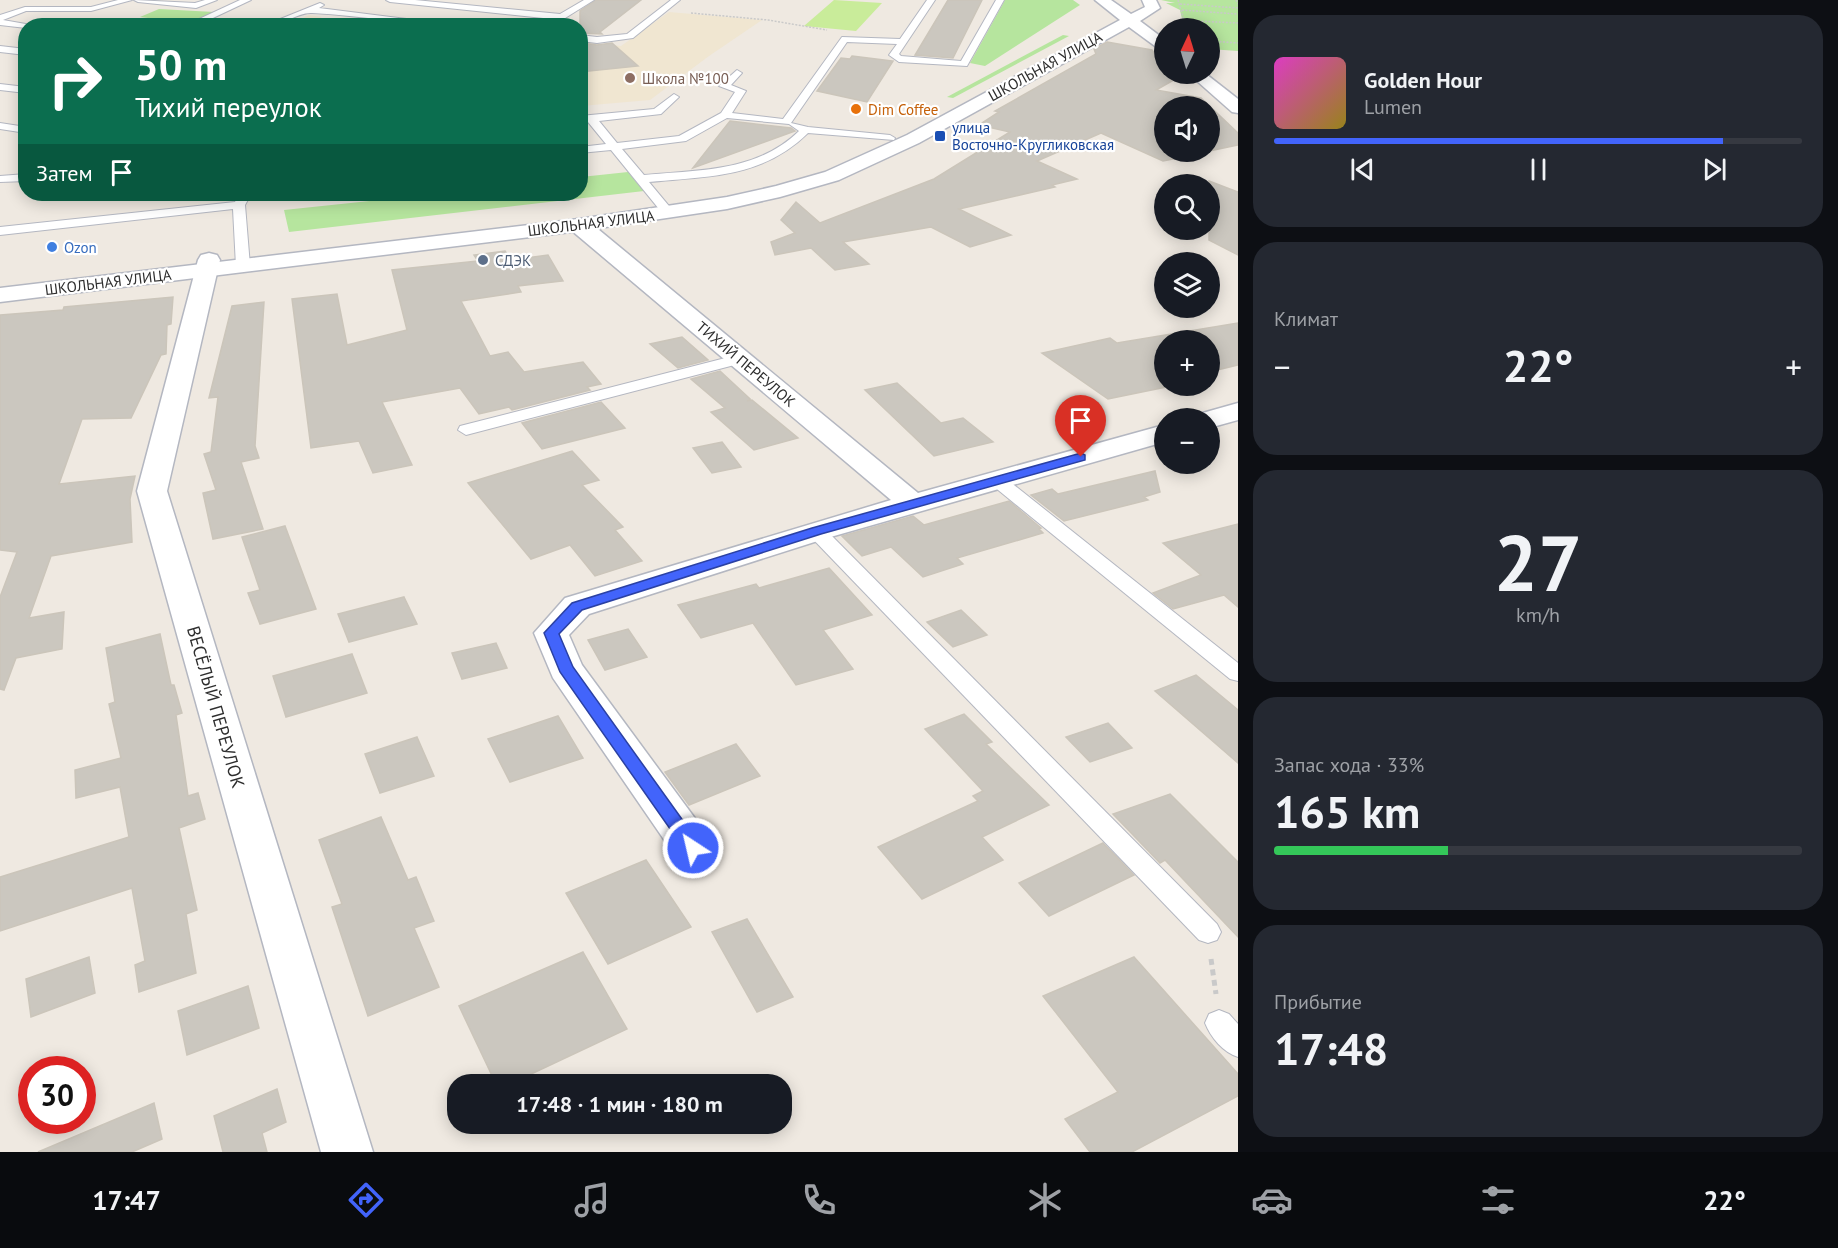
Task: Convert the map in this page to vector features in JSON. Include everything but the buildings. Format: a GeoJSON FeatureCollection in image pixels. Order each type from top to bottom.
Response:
{"type":"FeatureCollection","features":[{"type":"Feature","properties":{"kind":"main road"},"geometry":{"type":"LineString","coordinates":[[1102,0],[1154,33]]}},
{"type":"Feature","properties":{"kind":"main road"},"geometry":{"type":"LineString","coordinates":[[1130,16],[1153,8],[1149,0]]}},
{"type":"Feature","properties":{"kind":"main road","name":"ШКОЛЬНАЯ УЛИЦА"},"geometry":{"type":"LineString","coordinates":[[0,285],[579,225],[727,203],[780,192],[832,176],[925,133],[1100,36],[1130,16]]}},
{"type":"Feature","properties":{"kind":"main road","name":"ШКОЛЬНАЯ УЛИЦА"},"geometry":{"type":"LineString","coordinates":[[243,261],[663,206],[740,193],[792,179],[828,167],[890,138],[1030,64],[1130,16]]}},
{"type":"Feature","properties":{"kind":"main road"},"geometry":{"type":"LineString","coordinates":[[1100,36],[1128,34],[1154,38]]}},
{"type":"Feature","properties":{"kind":"main road"},"geometry":{"type":"LineString","coordinates":[[1220,83],[1237,103]]}},
{"type":"Feature","properties":{"kind":"main road"},"geometry":{"type":"LineString","coordinates":[[1211,84],[1237,103]]}},
{"type":"Feature","properties":{"kind":"main road","name":"ТИХИЙ ПЕРЕУЛОК"},"geometry":{"type":"LineString","coordinates":[[579,225],[912,503]]}},
{"type":"Feature","properties":{"kind":"main road","name":"ШКОЛЬНАЯ УЛИЦА"},"geometry":{"type":"LineString","coordinates":[[0,295],[208,265]]}},
{"type":"Feature","properties":{"kind":"main road","name":"ВЕСЁЛЫЙ ПЕРЕУЛОК"},"geometry":{"type":"LineString","coordinates":[[208,265],[152,491],[347,1152]]}},
{"type":"Feature","properties":{"kind":"main road"},"geometry":{"type":"LineString","coordinates":[[1220,417],[1238,411]]}},
{"type":"Feature","properties":{"kind":"main road"},"geometry":{"type":"LineString","coordinates":[[693,848],[566,669],[551,633],[577,606],[816,531],[1154,436]]}},
{"type":"Feature","properties":{"kind":"lane"},"geometry":{"type":"LineString","coordinates":[[0,20],[26,9],[91,9],[128,0]]}},
{"type":"Feature","properties":{"kind":"lane"},"geometry":{"type":"LineString","coordinates":[[138,0],[196,6],[213,0]]}},
{"type":"Feature","properties":{"kind":"lane"},"geometry":{"type":"LineString","coordinates":[[206,18],[247,0]]}},
{"type":"Feature","properties":{"kind":"lane"},"geometry":{"type":"LineString","coordinates":[[390,0],[562,17],[590,0]]}},
{"type":"Feature","properties":{"kind":"lane"},"geometry":{"type":"LineString","coordinates":[[588,39],[630,36],[676,0]]}},
{"type":"Feature","properties":{"kind":"lane"},"geometry":{"type":"LineString","coordinates":[[931,0],[894,54],[899,59],[964,64],[1000,0]]}},
{"type":"Feature","properties":{"kind":"lane"},"geometry":{"type":"LineString","coordinates":[[284,18],[308,6],[327,2]]}},
{"type":"Feature","properties":{"kind":"lane"},"geometry":{"type":"LineString","coordinates":[[308,6],[398,18]]}},
{"type":"Feature","properties":{"kind":"lane"},"geometry":{"type":"LineString","coordinates":[[0,20],[18,23]]}},
{"type":"Feature","properties":{"kind":"lane"},"geometry":{"type":"LineString","coordinates":[[786,122],[845,39],[902,42]]}},
{"type":"Feature","properties":{"kind":"lane"},"geometry":{"type":"LineString","coordinates":[[0,49],[18,51]]}},
{"type":"Feature","properties":{"kind":"lane"},"geometry":{"type":"LineString","coordinates":[[588,149],[682,139],[725,115],[741,91],[724,86],[737,73]]}},
{"type":"Feature","properties":{"kind":"lane"},"geometry":{"type":"LineString","coordinates":[[0,87],[18,89]]}},
{"type":"Feature","properties":{"kind":"lane"},"geometry":{"type":"LineString","coordinates":[[588,119],[657,112],[674,97]]}},
{"type":"Feature","properties":{"kind":"lane"},"geometry":{"type":"LineString","coordinates":[[725,115],[786,122],[806,130],[890,138]]}},
{"type":"Feature","properties":{"kind":"lane"},"geometry":{"type":"LineString","coordinates":[[588,121],[616,147],[663,206]]}},
{"type":"Feature","properties":{"kind":"lane"},"geometry":{"type":"LineString","coordinates":[[0,126],[18,129]]}},
{"type":"Feature","properties":{"kind":"lane"},"geometry":{"type":"LineString","coordinates":[[643,179],[733,168],[763,160],[785,150],[806,130]]}},
{"type":"Feature","properties":{"kind":"lane"},"geometry":{"type":"LineString","coordinates":[[0,136],[18,131]]}},
{"type":"Feature","properties":{"kind":"lane"},"geometry":{"type":"LineString","coordinates":[[0,179],[18,178]]}},
{"type":"Feature","properties":{"kind":"lane"},"geometry":{"type":"LineString","coordinates":[[0,231],[227,201]]}},
{"type":"Feature","properties":{"kind":"lane"},"geometry":{"type":"LineString","coordinates":[[242,201],[243,261]]}},
{"type":"Feature","properties":{"kind":"lane"},"geometry":{"type":"LineString","coordinates":[[465,430],[741,358]]}},
{"type":"Feature","properties":{"kind":"lane"},"geometry":{"type":"LineString","coordinates":[[998,481],[1238,675]]}},
{"type":"Feature","properties":{"kind":"lane"},"geometry":{"type":"LineString","coordinates":[[816,531],[1208,932]]}},
{"type":"Feature","properties":{"kind":"path"},"geometry":{"type":"LineString","coordinates":[[1179,0],[1184,18]]}},
{"type":"Feature","properties":{"kind":"path"},"geometry":{"type":"LineString","coordinates":[[1236,0],[1238,4]]}},
{"type":"Feature","properties":{"kind":"path"},"geometry":{"type":"LineString","coordinates":[[1180,4],[1238,8]]}},
{"type":"Feature","properties":{"kind":"path"},"geometry":{"type":"LineString","coordinates":[[1182,10],[1238,14]]}},
{"type":"Feature","properties":{"kind":"path"},"geometry":{"type":"LineString","coordinates":[[663,11],[768,20],[851,32],[845,39]]}},
{"type":"Feature","properties":{"kind":"path"},"geometry":{"type":"LineString","coordinates":[[1220,22],[1238,23]]}},
{"type":"Feature","properties":{"kind":"path"},"geometry":{"type":"LineString","coordinates":[[1220,42],[1238,43]]}},
{"type":"Feature","properties":{"kind":"path"},"geometry":{"type":"LineString","coordinates":[[1208,932],[1229,1034]]}},
{"type":"Feature","properties":{"kind":"shaded area","name":"Школа №100"},"geometry":{"type":"Polygon","coordinates":[[[669,12],[762,20],[650,100],[588,105],[588,43],[621,46],[669,12]]]}},
{"type":"Feature","properties":{"kind":"shaded area"},"geometry":{"type":"Polygon","coordinates":[[[309,15],[322,17],[320,18],[303,18],[309,15]]]}},
{"type":"Feature","properties":{"kind":"green space"},"geometry":{"type":"Polygon","coordinates":[[[834,0],[882,3],[856,31],[804,26],[834,0]]]}},
{"type":"Feature","properties":{"kind":"green space"},"geometry":{"type":"Polygon","coordinates":[[[1005,0],[1073,0],[1080,5],[985,66],[970,63],[1005,0]]]}},
{"type":"Feature","properties":{"kind":"green space"},"geometry":{"type":"Polygon","coordinates":[[[1161,0],[1238,0],[1238,51],[1220,50],[1220,18],[1182,18],[1180,10],[1166,3],[1175,3],[1161,0]]]}},
{"type":"Feature","properties":{"kind":"green space"},"geometry":{"type":"Polygon","coordinates":[[[159,9],[214,12],[200,18],[140,17],[159,9]]]}},
{"type":"Feature","properties":{"kind":"green space"},"geometry":{"type":"Polygon","coordinates":[[[1063,35],[1069,36],[953,98],[947,97],[1063,35]]]}},
{"type":"Feature","properties":{"kind":"green space"},"geometry":{"type":"Polygon","coordinates":[[[628,172],[644,191],[588,197],[588,176],[628,172]]]}},
{"type":"Feature","properties":{"kind":"green space"},"geometry":{"type":"Polygon","coordinates":[[[370,201],[557,201],[289,232],[284,210],[370,201]]]}},
{"type":"Feature","properties":{"kind":"place","name":"Школа №100"},"geometry":{"type":"Point","coordinates":[630,78]}},
{"type":"Feature","properties":{"kind":"place","name":"Dim Coffee"},"geometry":{"type":"Point","coordinates":[856,109]}},
{"type":"Feature","properties":{"kind":"place","name":"улица Восточно-Кругликовская"},"geometry":{"type":"Point","coordinates":[940,136]}},
{"type":"Feature","properties":{"kind":"place","name":"Ozon"},"geometry":{"type":"Point","coordinates":[52,247]}},
{"type":"Feature","properties":{"kind":"place","name":"СДЭК"},"geometry":{"type":"Point","coordinates":[483,260]}},
{"type":"Feature","properties":{"kind":"route"},"geometry":{"type":"LineString","coordinates":[[693,848],[566,669],[551,633],[577,606],[816,531],[1081,457]]}}]}
